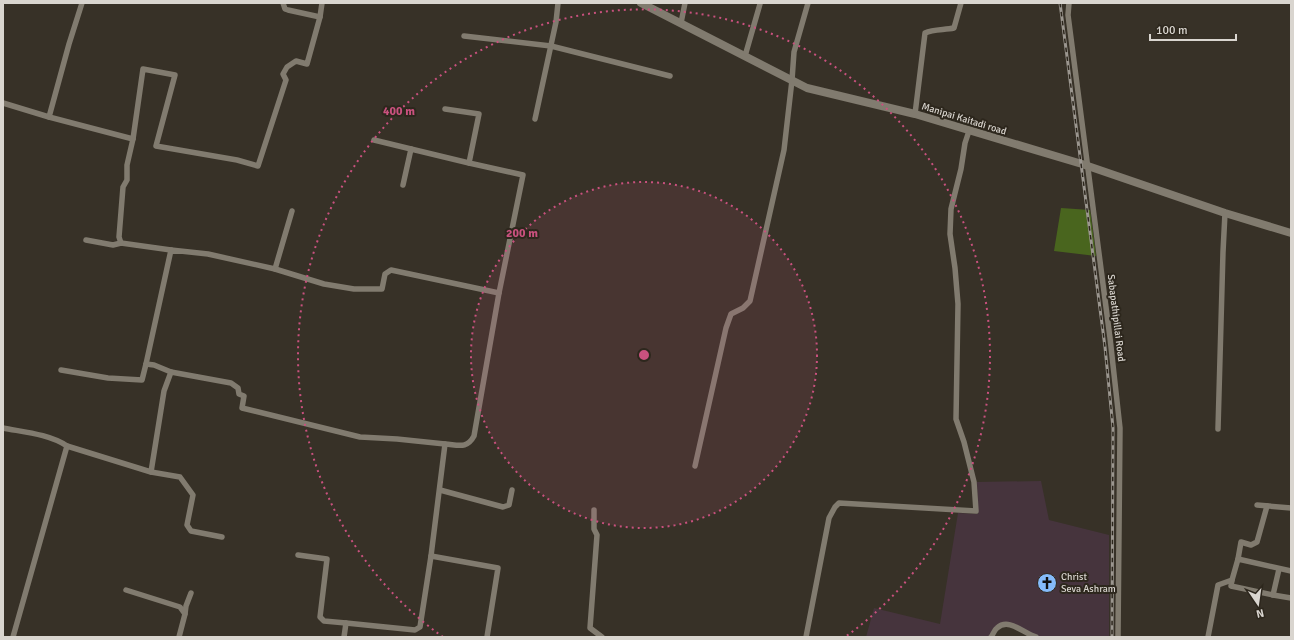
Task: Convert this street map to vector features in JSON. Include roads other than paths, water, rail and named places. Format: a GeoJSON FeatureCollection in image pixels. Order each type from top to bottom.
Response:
{"type":"FeatureCollection","features":[{"type":"Feature","properties":{"kind":"main road","name":"Manipai Kaitadi road"},"geometry":{"type":"LineString","coordinates":[[641,3],[807,88],[915,114],[1087,166],[1226,213],[1291,233]]}},
{"type":"Feature","properties":{"kind":"street"},"geometry":{"type":"LineString","coordinates":[[49,117],[82,3]]}},
{"type":"Feature","properties":{"kind":"street"},"geometry":{"type":"LineString","coordinates":[[283,3],[285,9],[320,17]]}},
{"type":"Feature","properties":{"kind":"street"},"geometry":{"type":"LineString","coordinates":[[121,243],[119,237],[123,187],[126,180],[127,165],[133,139],[144,69],[175,75],[156,146],[237,160],[258,166],[286,80],[282,74],[287,67],[296,61],[307,64],[320,17],[322,3]]}},
{"type":"Feature","properties":{"kind":"street"},"geometry":{"type":"LineString","coordinates":[[535,119],[551,46],[558,3]]}},
{"type":"Feature","properties":{"kind":"street"},"geometry":{"type":"LineString","coordinates":[[681,23],[685,3]]}},
{"type":"Feature","properties":{"kind":"street"},"geometry":{"type":"LineString","coordinates":[[695,466],[726,328],[731,314],[743,308],[750,301],[784,150],[794,52],[808,3]]}},
{"type":"Feature","properties":{"kind":"street"},"geometry":{"type":"LineString","coordinates":[[915,114],[925,33],[930,30],[937,31],[954,28],[960,3]]}},
{"type":"Feature","properties":{"kind":"street","name":"Sabapathipillai Road"},"geometry":{"type":"LineString","coordinates":[[1069,3],[1068,15],[1110,338],[1120,428],[1118,637]]}},
{"type":"Feature","properties":{"kind":"street"},"geometry":{"type":"LineString","coordinates":[[745,56],[760,4]]}},
{"type":"Feature","properties":{"kind":"street"},"geometry":{"type":"LineString","coordinates":[[464,36],[551,46],[670,76]]}},
{"type":"Feature","properties":{"kind":"street"},"geometry":{"type":"LineString","coordinates":[[3,103],[49,117],[133,139]]}},
{"type":"Feature","properties":{"kind":"street"},"geometry":{"type":"LineString","coordinates":[[445,109],[479,114],[469,163]]}},
{"type":"Feature","properties":{"kind":"street"},"geometry":{"type":"LineString","coordinates":[[806,637],[829,518],[839,503],[976,511],[974,482],[964,442],[956,419],[958,304],[950,234],[951,209],[961,169],[965,142],[970,131]]}},
{"type":"Feature","properties":{"kind":"street"},"geometry":{"type":"LineString","coordinates":[[146,364],[154,365],[171,372],[231,383],[238,388],[239,394],[244,396],[242,408],[360,437],[466,445],[471,442],[474,436],[499,293],[523,175],[374,140]]}},
{"type":"Feature","properties":{"kind":"street"},"geometry":{"type":"LineString","coordinates":[[403,186],[411,149]]}},
{"type":"Feature","properties":{"kind":"street"},"geometry":{"type":"LineString","coordinates":[[276,269],[292,211]]}},
{"type":"Feature","properties":{"kind":"street"},"geometry":{"type":"LineString","coordinates":[[1218,429],[1223,252],[1226,213]]}},
{"type":"Feature","properties":{"kind":"street"},"geometry":{"type":"LineString","coordinates":[[86,240],[113,245],[121,243],[208,254],[276,269],[324,284],[354,289],[382,289],[385,274],[391,270],[499,293]]}},
{"type":"Feature","properties":{"kind":"street"},"geometry":{"type":"LineString","coordinates":[[61,370],[108,378],[142,380],[171,250]]}},
{"type":"Feature","properties":{"kind":"street"},"geometry":{"type":"LineString","coordinates":[[152,472],[164,391],[171,372]]}},
{"type":"Feature","properties":{"kind":"street"},"geometry":{"type":"LineString","coordinates":[[3,428],[46,437],[61,442],[67,446],[152,472],[180,477],[193,495],[187,525],[191,531],[222,537]]}},
{"type":"Feature","properties":{"kind":"street"},"geometry":{"type":"LineString","coordinates":[[298,555],[327,559],[320,617],[324,621],[415,630],[420,627],[446,444]]}},
{"type":"Feature","properties":{"kind":"street"},"geometry":{"type":"LineString","coordinates":[[13,637],[67,446]]}},
{"type":"Feature","properties":{"kind":"street"},"geometry":{"type":"LineString","coordinates":[[440,490],[503,507],[509,505],[512,490]]}},
{"type":"Feature","properties":{"kind":"street"},"geometry":{"type":"LineString","coordinates":[[1257,504],[1291,508]]}},
{"type":"Feature","properties":{"kind":"street"},"geometry":{"type":"LineString","coordinates":[[1266,506],[1257,542],[1250,545],[1241,542],[1231,586],[1291,598]]}},
{"type":"Feature","properties":{"kind":"street"},"geometry":{"type":"LineString","coordinates":[[594,510],[594,529],[596,535],[590,628],[602,637]]}},
{"type":"Feature","properties":{"kind":"street"},"geometry":{"type":"LineString","coordinates":[[431,556],[498,568],[487,637]]}},
{"type":"Feature","properties":{"kind":"street"},"geometry":{"type":"LineString","coordinates":[[1238,560],[1291,571]]}},
{"type":"Feature","properties":{"kind":"street"},"geometry":{"type":"LineString","coordinates":[[1274,595],[1279,569]]}},
{"type":"Feature","properties":{"kind":"street"},"geometry":{"type":"LineString","coordinates":[[1208,637],[1218,585],[1232,580]]}},
{"type":"Feature","properties":{"kind":"street"},"geometry":{"type":"LineString","coordinates":[[126,590],[180,607],[186,614]]}},
{"type":"Feature","properties":{"kind":"street"},"geometry":{"type":"LineString","coordinates":[[179,637],[186,614],[186,606],[192,593]]}},
{"type":"Feature","properties":{"kind":"street"},"geometry":{"type":"LineString","coordinates":[[344,637],[346,623]]}},
{"type":"Feature","properties":{"kind":"street"},"geometry":{"type":"LineString","coordinates":[[991,637],[997,628],[1006,624],[1036,637]]}},
{"type":"Feature","properties":{"kind":"railway"},"geometry":{"type":"LineString","coordinates":[[1060,3],[1105,347],[1113,428],[1112,637]]}},
{"type":"Feature","properties":{"kind":"place","name":"Christ Seva Ashram"},"geometry":{"type":"Point","coordinates":[1047,583]}}]}
